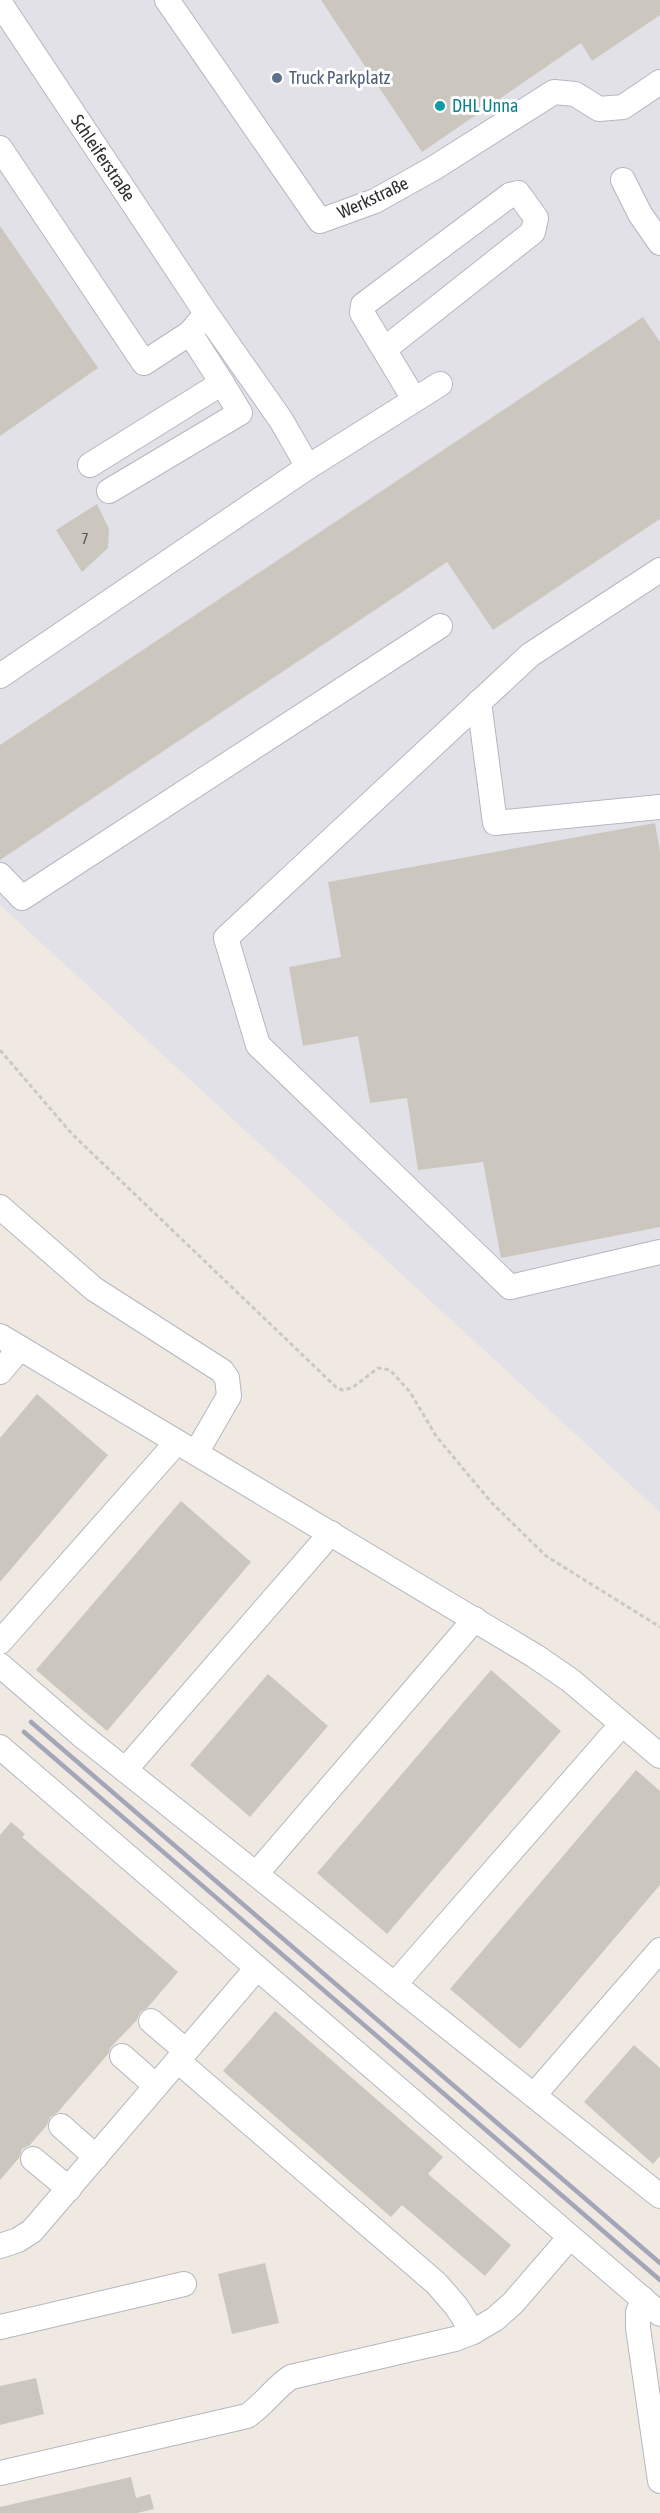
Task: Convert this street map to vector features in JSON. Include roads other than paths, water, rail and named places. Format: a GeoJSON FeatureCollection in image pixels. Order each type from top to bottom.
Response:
{"type":"FeatureCollection","features":[{"type":"Feature","properties":{"kind":"street","name":"Werkstraße"},"geometry":{"type":"LineString","coordinates":[[167,0],[320,221],[375,201],[434,168],[554,93],[575,94],[599,109],[623,107],[660,82]]}},
{"type":"Feature","properties":{"kind":"street","name":"Schleiferstraße"},"geometry":{"type":"LineString","coordinates":[[0,3],[206,313],[281,420],[308,467]]}},
{"type":"Feature","properties":{"kind":"street"},"geometry":{"type":"LineString","coordinates":[[0,148],[144,363],[190,333],[206,313]]}},
{"type":"Feature","properties":{"kind":"street"},"geometry":{"type":"LineString","coordinates":[[623,180],[640,214],[660,243]]}},
{"type":"Feature","properties":{"kind":"street"},"geometry":{"type":"LineString","coordinates":[[382,346],[391,344],[532,232],[536,218],[518,193],[510,195],[363,305],[362,313],[414,399]]}},
{"type":"Feature","properties":{"kind":"street"},"geometry":{"type":"LineString","coordinates":[[109,491],[240,413],[190,333]]}},
{"type":"Feature","properties":{"kind":"street"},"geometry":{"type":"LineString","coordinates":[[90,465],[222,383]]}},
{"type":"Feature","properties":{"kind":"street"},"geometry":{"type":"LineString","coordinates":[[3,667],[308,467],[440,384]]}},
{"type":"Feature","properties":{"kind":"street"},"geometry":{"type":"LineString","coordinates":[[660,570],[530,655],[226,938],[258,1045],[510,1287],[660,1252]]}},
{"type":"Feature","properties":{"kind":"street"},"geometry":{"type":"LineString","coordinates":[[0,875],[22,898],[440,626]]}},
{"type":"Feature","properties":{"kind":"street"},"geometry":{"type":"LineString","coordinates":[[479,702],[495,823],[660,807]]}},
{"type":"Feature","properties":{"kind":"street"},"geometry":{"type":"LineString","coordinates":[[0,1207],[94,1289],[222,1371],[227,1378],[229,1396],[187,1447],[0,1642]]}},
{"type":"Feature","properties":{"kind":"street"},"geometry":{"type":"LineString","coordinates":[[0,1372],[10,1342],[475,1619],[570,1680],[660,1756]]}},
{"type":"Feature","properties":{"kind":"street"},"geometry":{"type":"LineString","coordinates":[[125,1770],[331,1533]]}},
{"type":"Feature","properties":{"kind":"street"},"geometry":{"type":"LineString","coordinates":[[256,1874],[475,1619]]}},
{"type":"Feature","properties":{"kind":"street"},"geometry":{"type":"LineString","coordinates":[[0,1665],[125,1770],[660,2196]]}},
{"type":"Feature","properties":{"kind":"street"},"geometry":{"type":"LineString","coordinates":[[395,1984],[622,1724]]}},
{"type":"Feature","properties":{"kind":"street"},"geometry":{"type":"LineString","coordinates":[[5,1761],[257,1968],[652,2306],[638,2312],[638,2328],[660,2481]]}},
{"type":"Feature","properties":{"kind":"street"},"geometry":{"type":"LineString","coordinates":[[534,2095],[660,1950]]}},
{"type":"Feature","properties":{"kind":"street"},"geometry":{"type":"LineString","coordinates":[[0,2246],[32,2232],[257,1968]]}},
{"type":"Feature","properties":{"kind":"street"},"geometry":{"type":"LineString","coordinates":[[150,2021],[182,2056],[436,2283],[473,2331]]}},
{"type":"Feature","properties":{"kind":"street"},"geometry":{"type":"LineString","coordinates":[[122,2056],[156,2086]]}},
{"type":"Feature","properties":{"kind":"street"},"geometry":{"type":"LineString","coordinates":[[61,2126],[96,2157]]}},
{"type":"Feature","properties":{"kind":"street"},"geometry":{"type":"LineString","coordinates":[[33,2159],[69,2189]]}},
{"type":"Feature","properties":{"kind":"street"},"geometry":{"type":"LineString","coordinates":[[0,2473],[247,2416],[258,2409],[278,2385],[291,2377],[455,2339],[495,2319],[513,2303],[570,2237]]}},
{"type":"Feature","properties":{"kind":"street"},"geometry":{"type":"LineString","coordinates":[[0,2327],[184,2284]]}},
{"type":"Feature","properties":{"kind":"railway"},"geometry":{"type":"LineString","coordinates":[[31,1722],[660,2263]]}},
{"type":"Feature","properties":{"kind":"railway"},"geometry":{"type":"LineString","coordinates":[[24,1732],[660,2280]]}},
{"type":"Feature","properties":{"kind":"place","name":"Truck Parkplatz"},"geometry":{"type":"Point","coordinates":[277,78]}},
{"type":"Feature","properties":{"kind":"place","name":"DHL Unna"},"geometry":{"type":"Point","coordinates":[440,106]}}]}
